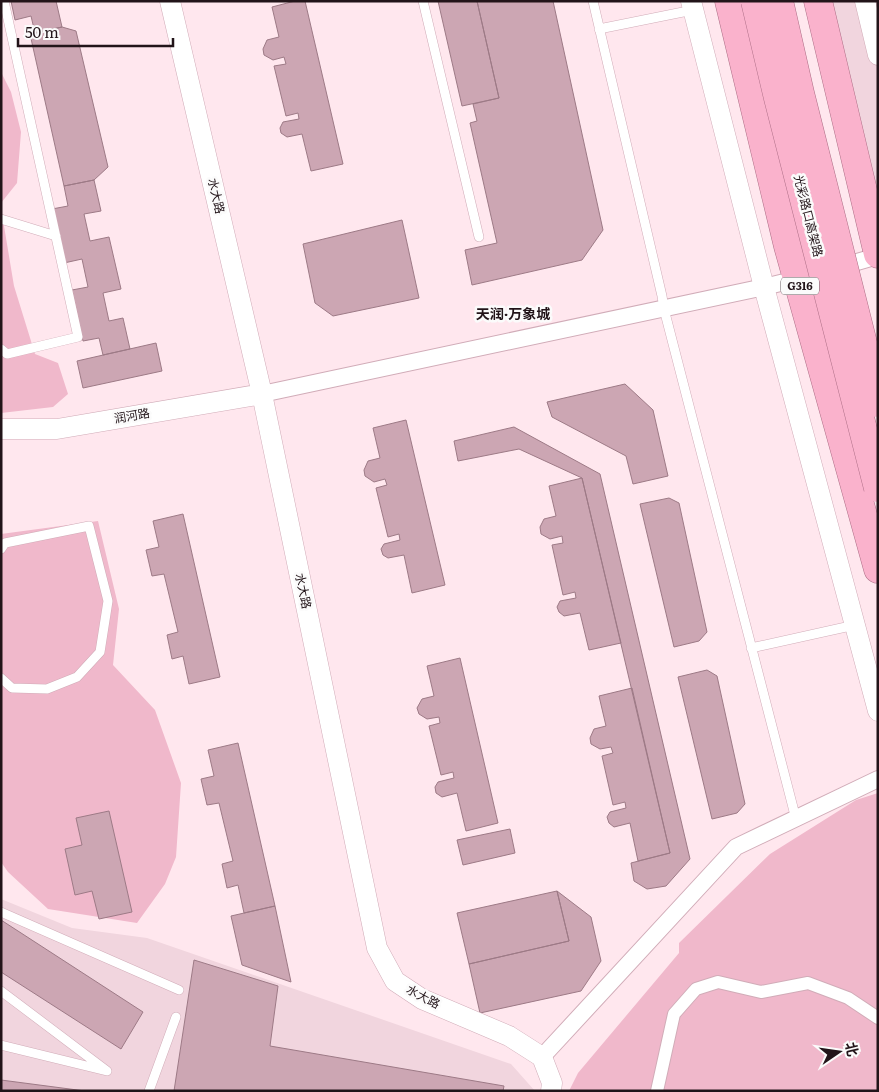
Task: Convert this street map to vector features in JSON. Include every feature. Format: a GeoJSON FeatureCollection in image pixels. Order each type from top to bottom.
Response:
{"type":"FeatureCollection","features":[{"type":"Feature","properties":{"kind":"highway","name":"G316"},"geometry":{"type":"LineString","coordinates":[[729,1],[788,246],[878,569]]}},
{"type":"Feature","properties":{"kind":"highway","name":"光彩路口高架路"},"geometry":{"type":"LineString","coordinates":[[755,1],[780,108],[878,488]]}},
{"type":"Feature","properties":{"kind":"highway","name":"光彩路口高架路"},"geometry":{"type":"LineString","coordinates":[[779,1],[800,93],[878,403]]}},
{"type":"Feature","properties":{"kind":"highway"},"geometry":{"type":"LineString","coordinates":[[818,1],[878,255]]}},
{"type":"Feature","properties":{"kind":"street","name":"水大路"},"geometry":{"type":"LineString","coordinates":[[170,1],[262,394],[377,948],[395,981],[422,999],[509,1036],[542,1057]]}},
{"type":"Feature","properties":{"kind":"street"},"geometry":{"type":"LineString","coordinates":[[868,3],[878,55]]}},
{"type":"Feature","properties":{"kind":"street"},"geometry":{"type":"LineString","coordinates":[[693,6],[764,287],[878,711]]}},
{"type":"Feature","properties":{"kind":"street"},"geometry":{"type":"LineString","coordinates":[[262,394],[764,287],[878,255]]}},
{"type":"Feature","properties":{"kind":"street","name":"润河路"},"geometry":{"type":"LineString","coordinates":[[1,429],[57,429],[262,394]]}},
{"type":"Feature","properties":{"kind":"street"},"geometry":{"type":"LineString","coordinates":[[551,1091],[552,1083],[542,1057],[736,847],[878,779]]}},
{"type":"Feature","properties":{"kind":"street"},"geometry":{"type":"LineString","coordinates":[[657,1091],[674,1014],[696,989],[703,986],[718,982],[761,992],[808,983],[848,998],[878,1018]]}},
{"type":"Feature","properties":{"kind":"lane"},"geometry":{"type":"LineString","coordinates":[[1,349],[7,354],[78,337],[4,1]]}},
{"type":"Feature","properties":{"kind":"lane"},"geometry":{"type":"LineString","coordinates":[[423,1],[479,237]]}},
{"type":"Feature","properties":{"kind":"lane"},"geometry":{"type":"LineString","coordinates":[[593,1],[658,276],[664,309],[796,819]]}},
{"type":"Feature","properties":{"kind":"lane"},"geometry":{"type":"LineString","coordinates":[[600,28],[693,6]]}},
{"type":"Feature","properties":{"kind":"lane"},"geometry":{"type":"LineString","coordinates":[[1,219],[56,236]]}},
{"type":"Feature","properties":{"kind":"lane"},"geometry":{"type":"LineString","coordinates":[[1,549],[5,543],[89,526],[108,601],[100,652],[77,677],[47,689],[12,688],[1,678]]}},
{"type":"Feature","properties":{"kind":"lane"},"geometry":{"type":"LineString","coordinates":[[751,648],[855,625]]}},
{"type":"Feature","properties":{"kind":"lane"},"geometry":{"type":"LineString","coordinates":[[1,912],[179,990]]}},
{"type":"Feature","properties":{"kind":"lane"},"geometry":{"type":"LineString","coordinates":[[1,991],[107,1071],[1,1046]]}},
{"type":"Feature","properties":{"kind":"lane"},"geometry":{"type":"LineString","coordinates":[[149,1091],[176,1016]]}},
{"type":"Feature","properties":{"kind":"shaded area"},"geometry":{"type":"Polygon","coordinates":[[[818,1],[878,1],[878,254],[818,1]]]}},
{"type":"Feature","properties":{"kind":"shaded area"},"geometry":{"type":"Polygon","coordinates":[[[1,72],[11,92],[21,132],[17,183],[1,203],[1,72]]]}},
{"type":"Feature","properties":{"kind":"shaded area"},"geometry":{"type":"Polygon","coordinates":[[[1,208],[14,286],[35,354],[58,363],[68,394],[53,407],[1,413],[1,208]]]}},
{"type":"Feature","properties":{"kind":"shaded area"},"geometry":{"type":"Polygon","coordinates":[[[98,521],[119,609],[113,665],[155,710],[181,783],[176,857],[165,884],[137,923],[48,909],[8,872],[1,862],[1,534],[98,521]]]}},
{"type":"Feature","properties":{"kind":"shaded area"},"geometry":{"type":"Polygon","coordinates":[[[878,793],[878,1091],[569,1091],[578,1073],[679,953],[679,943],[770,854],[856,800],[878,793]]]}},
{"type":"Feature","properties":{"kind":"shaded area"},"geometry":{"type":"Polygon","coordinates":[[[1,899],[72,928],[147,938],[511,1064],[535,1091],[1,1091],[1,899]]]}},
{"type":"Feature","properties":{"kind":"building"},"geometry":{"type":"Polygon","coordinates":[[[11,1],[56,1],[62,27],[35,33],[31,16],[15,20],[11,1]]]}},
{"type":"Feature","properties":{"kind":"building"},"geometry":{"type":"Polygon","coordinates":[[[295,1],[305,1],[343,164],[311,171],[302,134],[287,137],[281,133],[280,128],[283,122],[299,119],[298,113],[286,116],[274,66],[286,64],[284,57],[273,60],[264,55],[263,49],[267,40],[279,37],[272,7],[295,1]]]}},
{"type":"Feature","properties":{"kind":"building"},"geometry":{"type":"Polygon","coordinates":[[[438,1],[477,1],[499,98],[462,106],[438,1]]]}},
{"type":"Feature","properties":{"kind":"building"},"geometry":{"type":"Polygon","coordinates":[[[477,1],[553,1],[603,230],[582,260],[472,285],[465,250],[497,243],[470,123],[477,121],[473,104],[499,98],[477,1]]]}},
{"type":"Feature","properties":{"kind":"building"},"geometry":{"type":"Polygon","coordinates":[[[62,27],[76,31],[108,167],[94,180],[64,186],[30,34],[62,27]]]}},
{"type":"Feature","properties":{"kind":"building"},"geometry":{"type":"Polygon","coordinates":[[[94,180],[101,211],[84,214],[90,241],[109,237],[121,289],[103,293],[109,321],[123,318],[130,349],[103,355],[99,338],[83,341],[72,290],[88,287],[82,259],[64,263],[52,209],[68,206],[64,186],[94,180]]]}},
{"type":"Feature","properties":{"kind":"building"},"geometry":{"type":"Polygon","coordinates":[[[402,220],[419,298],[333,316],[315,303],[303,244],[402,220]]]}},
{"type":"Feature","properties":{"kind":"building"},"geometry":{"type":"Polygon","coordinates":[[[156,343],[162,371],[83,388],[77,361],[156,343]]]}},
{"type":"Feature","properties":{"kind":"building"},"geometry":{"type":"Polygon","coordinates":[[[625,384],[653,410],[668,476],[633,484],[626,456],[552,417],[547,402],[625,384]]]}},
{"type":"Feature","properties":{"kind":"building"},"geometry":{"type":"Polygon","coordinates":[[[406,420],[445,585],[412,593],[404,555],[388,558],[383,555],[381,549],[384,544],[400,540],[399,534],[388,537],[376,488],[387,485],[385,479],[374,482],[365,476],[364,470],[368,461],[380,458],[373,428],[406,420]]]}},
{"type":"Feature","properties":{"kind":"building"},"geometry":{"type":"Polygon","coordinates":[[[514,427],[600,474],[690,859],[666,886],[647,889],[634,881],[631,863],[670,853],[582,478],[519,449],[458,461],[454,441],[514,427]]]}},
{"type":"Feature","properties":{"kind":"building"},"geometry":{"type":"Polygon","coordinates":[[[582,478],[621,643],[589,650],[580,613],[564,616],[557,607],[560,601],[576,598],[575,592],[563,595],[552,545],[563,543],[562,536],[550,539],[541,534],[540,527],[544,519],[556,516],[549,486],[582,478]]]}},
{"type":"Feature","properties":{"kind":"building"},"geometry":{"type":"Polygon","coordinates":[[[669,498],[679,503],[707,632],[699,641],[674,647],[640,504],[669,498]]]}},
{"type":"Feature","properties":{"kind":"building"},"geometry":{"type":"Polygon","coordinates":[[[183,514],[220,677],[189,684],[183,656],[172,659],[167,635],[178,632],[164,574],[152,576],[146,550],[159,547],[153,521],[183,514]]]}},
{"type":"Feature","properties":{"kind":"building"},"geometry":{"type":"Polygon","coordinates":[[[460,658],[498,823],[466,831],[457,793],[442,797],[436,793],[435,787],[438,782],[454,778],[453,772],[441,775],[429,726],[440,723],[439,717],[427,719],[419,714],[417,708],[422,699],[434,696],[427,666],[460,658]]]}},
{"type":"Feature","properties":{"kind":"building"},"geometry":{"type":"Polygon","coordinates":[[[707,670],[717,676],[745,804],[737,813],[712,819],[678,677],[707,670]]]}},
{"type":"Feature","properties":{"kind":"building"},"geometry":{"type":"Polygon","coordinates":[[[632,688],[670,853],[638,861],[630,823],[614,827],[609,823],[607,817],[610,812],[626,808],[625,802],[613,805],[602,756],[613,753],[611,747],[600,749],[591,744],[590,738],[594,729],[606,726],[599,696],[632,688]]]}},
{"type":"Feature","properties":{"kind":"building"},"geometry":{"type":"Polygon","coordinates":[[[238,743],[275,906],[244,913],[238,885],[227,888],[222,864],[233,861],[219,803],[207,805],[201,779],[214,776],[208,750],[238,743]]]}},
{"type":"Feature","properties":{"kind":"building"},"geometry":{"type":"Polygon","coordinates":[[[109,811],[132,912],[99,919],[92,891],[75,895],[65,849],[82,845],[76,818],[109,811]]]}},
{"type":"Feature","properties":{"kind":"building"},"geometry":{"type":"Polygon","coordinates":[[[510,829],[515,853],[463,865],[457,840],[510,829]]]}},
{"type":"Feature","properties":{"kind":"building"},"geometry":{"type":"Polygon","coordinates":[[[557,891],[569,941],[469,964],[457,913],[557,891]]]}},
{"type":"Feature","properties":{"kind":"building"},"geometry":{"type":"Polygon","coordinates":[[[557,891],[591,917],[601,961],[581,991],[480,1013],[469,964],[569,941],[557,891]]]}},
{"type":"Feature","properties":{"kind":"building"},"geometry":{"type":"Polygon","coordinates":[[[275,906],[291,982],[242,965],[231,916],[275,906]]]}},
{"type":"Feature","properties":{"kind":"building"},"geometry":{"type":"Polygon","coordinates":[[[1,920],[143,1012],[121,1049],[1,972],[1,920]]]}},
{"type":"Feature","properties":{"kind":"building"},"geometry":{"type":"Polygon","coordinates":[[[194,960],[278,986],[270,1046],[504,1086],[503,1091],[174,1091],[194,960]]]}},
{"type":"Feature","properties":{"kind":"building"},"geometry":{"type":"Polygon","coordinates":[[[1,1080],[85,1091],[1,1091],[1,1080]]]}},
{"type":"Feature","properties":{"kind":"district","name":"天润·万象城"},"geometry":{"type":"Point","coordinates":[513,314]}}]}
